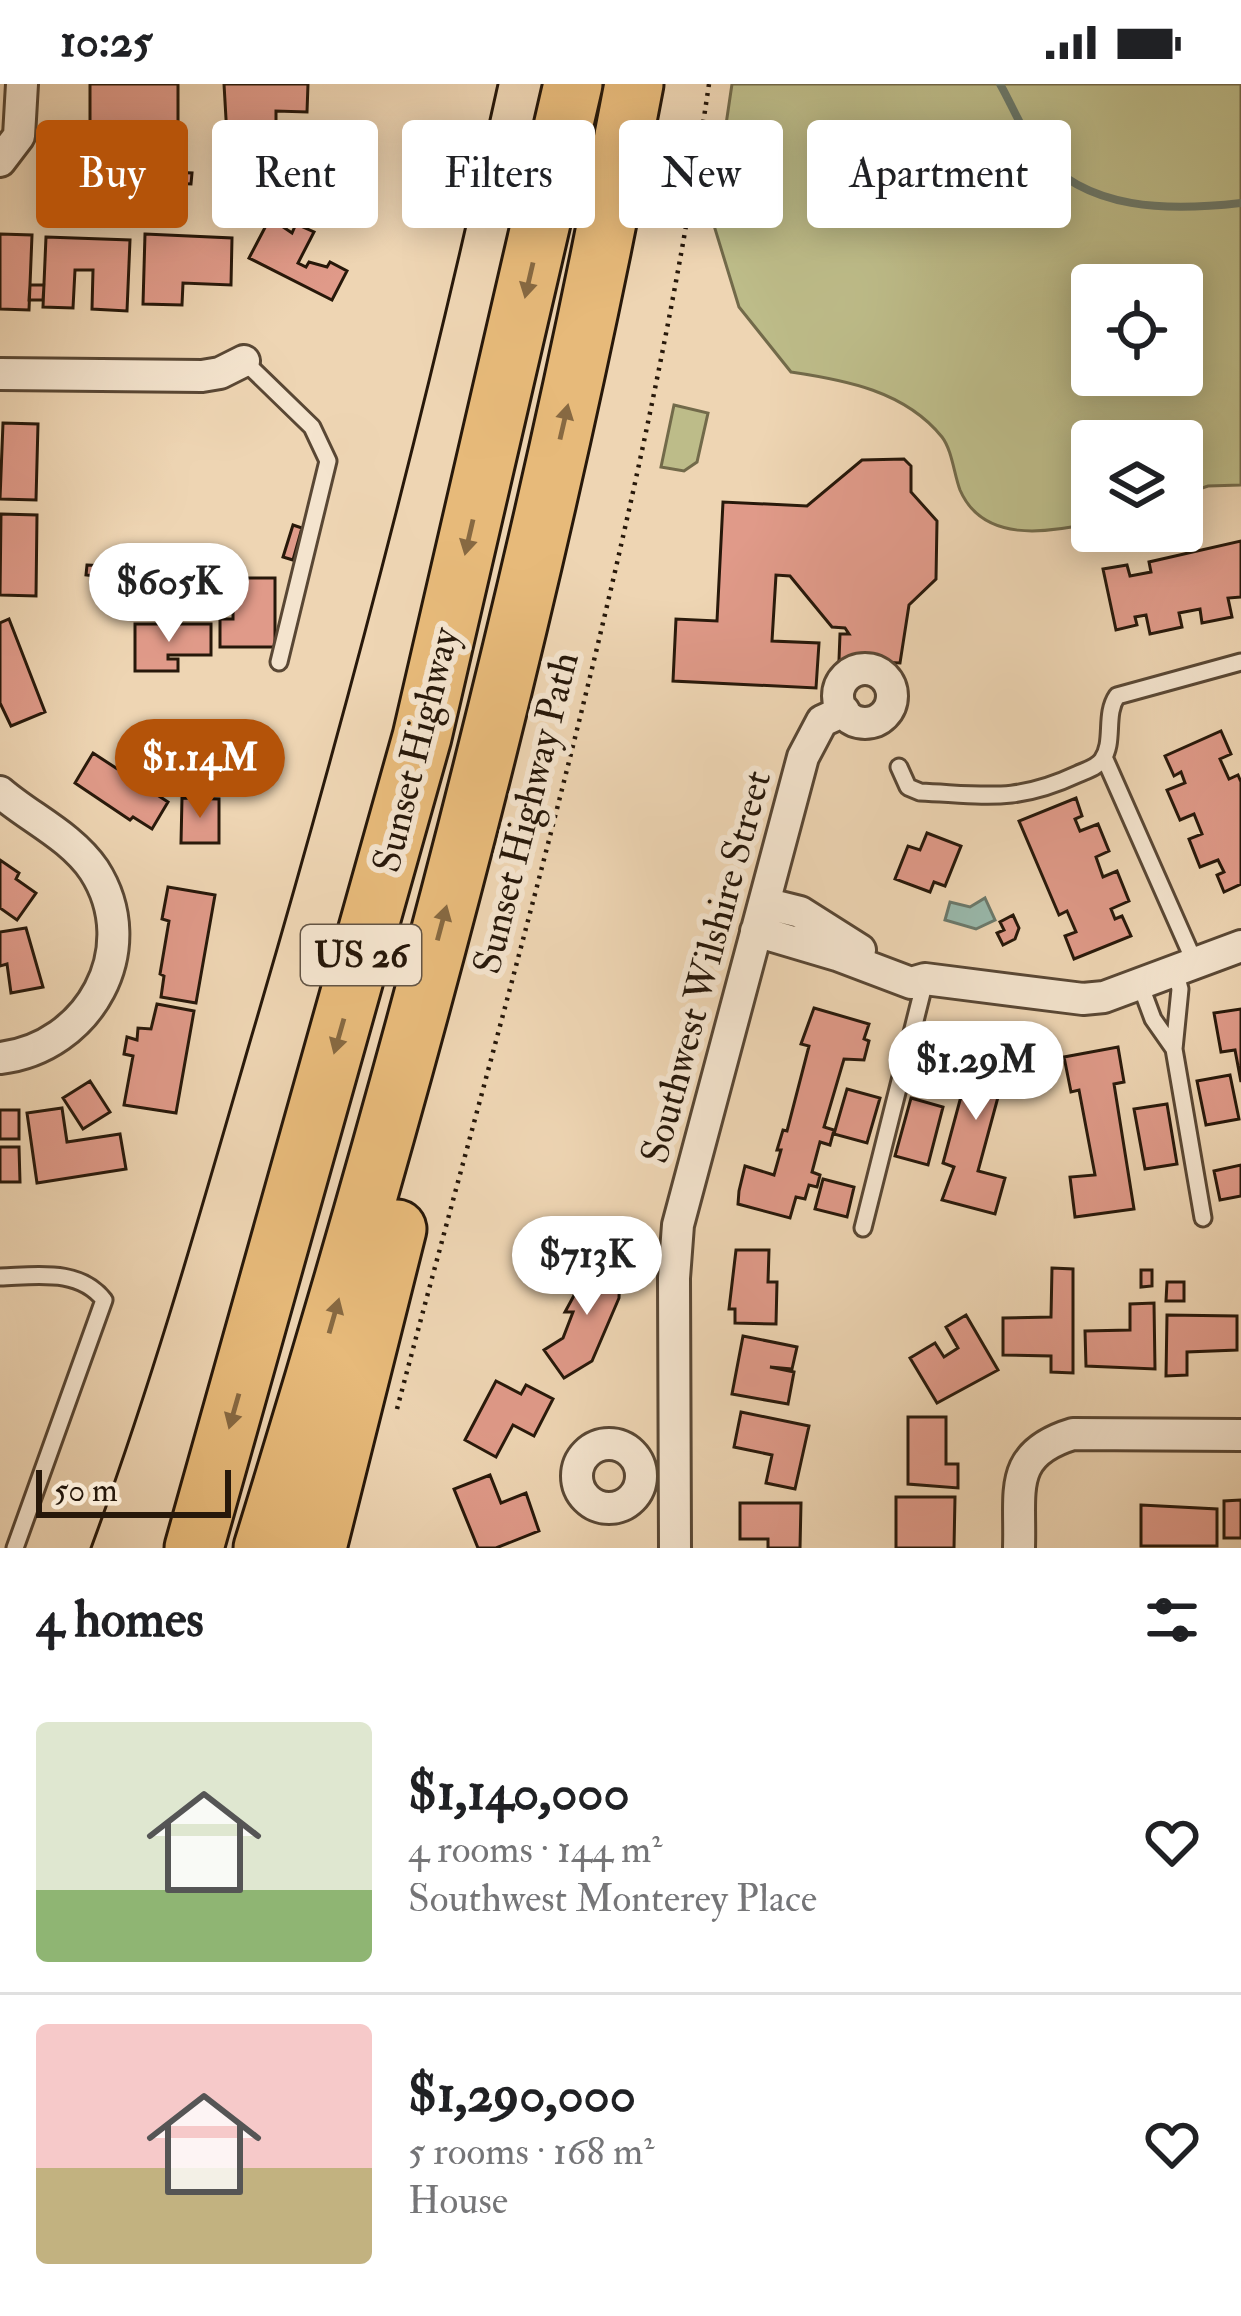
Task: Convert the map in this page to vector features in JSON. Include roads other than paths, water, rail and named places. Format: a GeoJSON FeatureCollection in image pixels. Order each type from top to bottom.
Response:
{"type":"FeatureCollection","features":[{"type":"Feature","properties":{"kind":"highway","name":"Sunset Highway"},"geometry":{"type":"LineString","coordinates":[[194,1548],[422,736],[574,84]]}},
{"type":"Feature","properties":{"kind":"highway","name":"Sunset Highway"},"geometry":{"type":"LineString","coordinates":[[391,1118],[525,598],[634,84]]}},
{"type":"Feature","properties":{"kind":"highway"},"geometry":{"type":"LineString","coordinates":[[317,1548],[397,1232],[391,1118]]}},
{"type":"Feature","properties":{"kind":"highway","name":"US 26"},"geometry":{"type":"LineString","coordinates":[[263,1548],[391,1118]]}},
{"type":"Feature","properties":{"kind":"highway"},"geometry":{"type":"LineString","coordinates":[[167,1548],[214,1484]]}},
{"type":"Feature","properties":{"kind":"street"},"geometry":{"type":"LineString","coordinates":[[0,161],[19,136],[22,84]]}},
{"type":"Feature","properties":{"kind":"street"},"geometry":{"type":"LineString","coordinates":[[0,374],[202,376],[244,361]]}},
{"type":"Feature","properties":{"kind":"street","name":"Southwest Wilshire Street"},"geometry":{"type":"LineString","coordinates":[[675,1548],[678,1225],[811,737],[822,721],[844,711]]}},
{"type":"Feature","properties":{"kind":"street"},"geometry":{"type":"LineString","coordinates":[[0,792],[86,859],[107,897],[113,926],[109,970],[90,1009],[45,1046],[0,1058]]}},
{"type":"Feature","properties":{"kind":"street"},"geometry":{"type":"LineString","coordinates":[[760,917],[800,912],[852,946],[926,979],[1082,999],[1104,997],[1241,946]]}},
{"type":"Feature","properties":{"kind":"street"},"geometry":{"type":"LineString","coordinates":[[1019,1548],[1022,1468],[1037,1448],[1052,1440],[1072,1434],[1241,1436]]}},
{"type":"Feature","properties":{"kind":"street"},"geometry":{"type":"LineString","coordinates":[[641,1477],[675,1478]]}},
{"type":"Feature","properties":{"kind":"lane"},"geometry":{"type":"LineString","coordinates":[[244,361],[312,428],[328,461],[279,662]]}},
{"type":"Feature","properties":{"kind":"lane"},"geometry":{"type":"LineString","coordinates":[[899,767],[908,787],[920,792],[1018,796],[1042,791],[1100,763],[1111,704],[1117,696],[1241,662]]}},
{"type":"Feature","properties":{"kind":"lane"},"geometry":{"type":"LineString","coordinates":[[1104,757],[1185,967],[1174,1048],[1203,1218]]}},
{"type":"Feature","properties":{"kind":"lane"},"geometry":{"type":"LineString","coordinates":[[863,1228],[926,979]]}},
{"type":"Feature","properties":{"kind":"lane"},"geometry":{"type":"LineString","coordinates":[[1140,984],[1174,1048]]}},
{"type":"Feature","properties":{"kind":"lane"},"geometry":{"type":"LineString","coordinates":[[0,1276],[60,1276],[93,1289],[104,1300],[15,1548]]}},
{"type":"Feature","properties":{"kind":"waterway"},"geometry":{"type":"LineString","coordinates":[[1000,84],[1037,151],[1080,186],[1131,203],[1159,206],[1241,203]]}},
{"type":"Feature","properties":{"kind":"tram line"},"geometry":{"type":"LineString","coordinates":[[91,1548],[174,1298],[318,806],[413,447],[498,84]]}}]}
